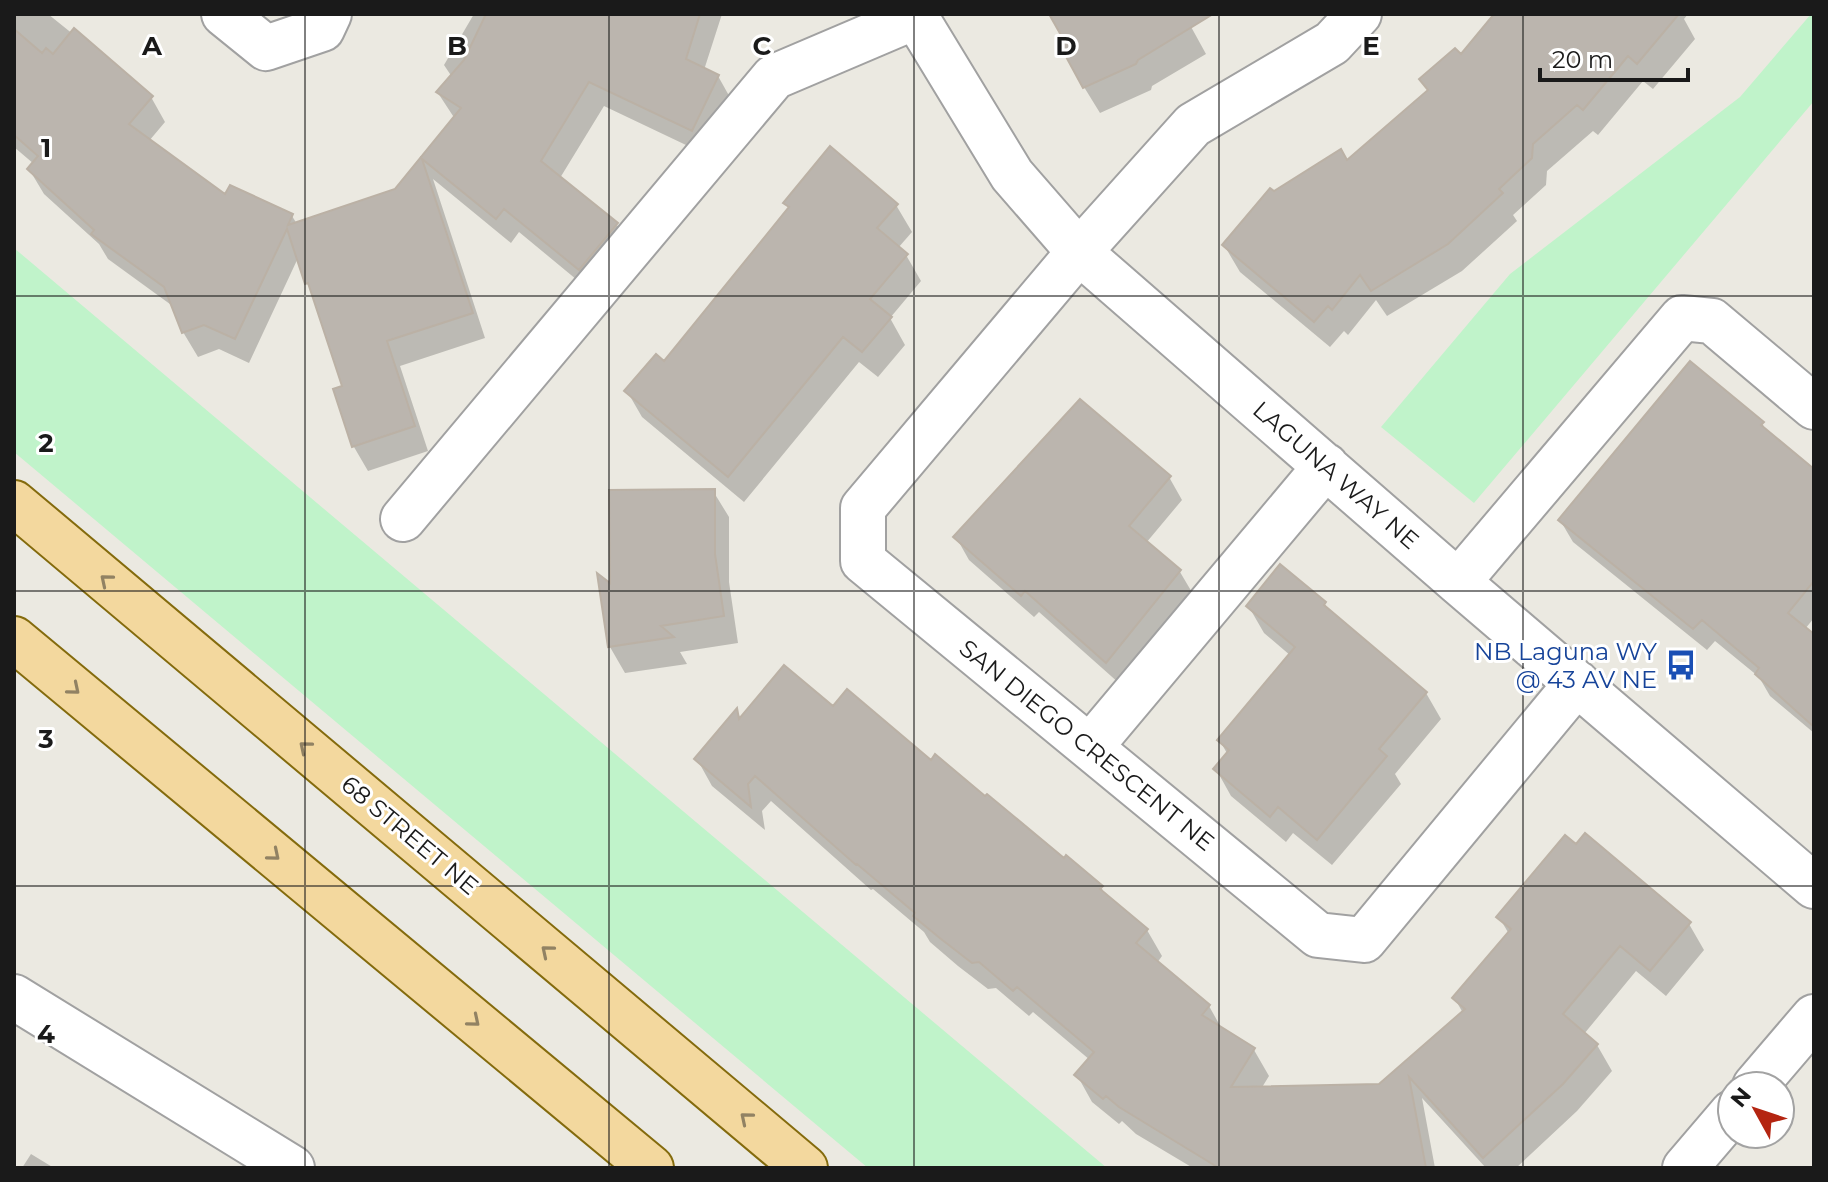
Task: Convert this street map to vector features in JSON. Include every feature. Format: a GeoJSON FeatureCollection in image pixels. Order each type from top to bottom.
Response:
{"type":"FeatureCollection","features":[{"type":"Feature","properties":{"kind":"main road","name":"68 STREET NE"},"geometry":{"type":"LineString","coordinates":[[14,503],[805,1168]]}},
{"type":"Feature","properties":{"kind":"main road"},"geometry":{"type":"LineString","coordinates":[[14,639],[651,1168]]}},
{"type":"Feature","properties":{"kind":"street"},"geometry":{"type":"LineString","coordinates":[[224,14],[266,48],[322,29],[329,14]]}},
{"type":"Feature","properties":{"kind":"street"},"geometry":{"type":"LineString","coordinates":[[403,519],[774,77],[915,16]]}},
{"type":"Feature","properties":{"kind":"street","name":"LAGUNA WAY NE"},"geometry":{"type":"LineString","coordinates":[[915,16],[1012,175],[1079,252],[1814,886]]}},
{"type":"Feature","properties":{"kind":"street"},"geometry":{"type":"LineString","coordinates":[[1079,252],[1193,125],[1336,24]]}},
{"type":"Feature","properties":{"kind":"street","name":"SAN DIEGO CRESCENT NE"},"geometry":{"type":"LineString","coordinates":[[1079,252],[863,508],[863,561],[1318,935],[1364,940],[1577,683]]}},
{"type":"Feature","properties":{"kind":"street"},"geometry":{"type":"LineString","coordinates":[[1458,582],[1682,318],[1712,321],[1814,407]]}},
{"type":"Feature","properties":{"kind":"street"},"geometry":{"type":"LineString","coordinates":[[1090,747],[1326,466]]}},
{"type":"Feature","properties":{"kind":"street"},"geometry":{"type":"LineString","coordinates":[[14,997],[292,1168]]}},
{"type":"Feature","properties":{"kind":"street"},"geometry":{"type":"LineString","coordinates":[[1769,1070],[1814,1017]]}},
{"type":"Feature","properties":{"kind":"street"},"geometry":{"type":"LineString","coordinates":[[1685,1168],[1716,1132]]}},
{"type":"Feature","properties":{"kind":"green space"},"geometry":{"type":"Polygon","coordinates":[[[1814,14],[1814,101],[1474,503],[1381,427],[1510,274],[1740,97],[1814,14]]]}},
{"type":"Feature","properties":{"kind":"green space"},"geometry":{"type":"Polygon","coordinates":[[[14,248],[1107,1168],[868,1168],[14,452],[14,248]]]}},
{"type":"Feature","properties":{"kind":"building"},"geometry":{"type":"Polygon","coordinates":[[[486,14],[700,14],[686,59],[719,75],[692,131],[589,82],[541,161],[618,223],[579,270],[504,209],[496,219],[422,159],[473,313],[387,341],[415,426],[352,447],[333,389],[342,386],[287,229],[235,339],[204,325],[182,333],[164,287],[91,234],[94,230],[27,169],[38,156],[14,135],[14,29],[42,53],[46,48],[53,54],[74,28],[153,96],[129,124],[225,194],[230,185],[293,214],[288,225],[395,189],[461,108],[436,92],[464,60],[486,14]]]}},
{"type":"Feature","properties":{"kind":"building"},"geometry":{"type":"Polygon","coordinates":[[[1049,14],[1213,14],[1136,64],[1083,88],[1057,40],[1062,37],[1049,14]]]}},
{"type":"Feature","properties":{"kind":"building"},"geometry":{"type":"Polygon","coordinates":[[[1494,14],[1679,14],[1637,64],[1628,56],[1583,110],[1577,105],[1533,144],[1532,158],[1499,189],[1503,193],[1448,244],[1371,291],[1360,275],[1332,310],[1328,306],[1314,322],[1222,245],[1270,188],[1274,191],[1341,149],[1347,160],[1428,90],[1419,79],[1455,48],[1461,54],[1494,14]]]}},
{"type":"Feature","properties":{"kind":"building"},"geometry":{"type":"Polygon","coordinates":[[[830,146],[898,204],[877,228],[908,254],[870,299],[892,317],[862,352],[843,337],[728,477],[624,391],[656,354],[664,361],[789,207],[783,203],[830,146]]]}},
{"type":"Feature","properties":{"kind":"building"},"geometry":{"type":"Polygon","coordinates":[[[1690,361],[1764,422],[1761,425],[1814,469],[1814,581],[1788,613],[1814,634],[1814,727],[1755,674],[1759,668],[1702,620],[1693,629],[1558,520],[1690,361]]]}},
{"type":"Feature","properties":{"kind":"building"},"geometry":{"type":"Polygon","coordinates":[[[1080,399],[1171,476],[1129,526],[1181,570],[1106,663],[1025,591],[1021,596],[953,537],[1080,399]]]}},
{"type":"Feature","properties":{"kind":"building"},"geometry":{"type":"Polygon","coordinates":[[[715,489],[715,554],[724,616],[661,626],[674,637],[608,647],[597,573],[610,583],[609,490],[715,489]]]}},
{"type":"Feature","properties":{"kind":"building"},"geometry":{"type":"Polygon","coordinates":[[[1280,564],[1427,692],[1379,749],[1387,756],[1317,840],[1278,807],[1270,817],[1213,769],[1229,750],[1217,740],[1295,647],[1246,606],[1280,564]]]}},
{"type":"Feature","properties":{"kind":"building"},"geometry":{"type":"Polygon","coordinates":[[[784,665],[833,706],[847,689],[931,760],[935,754],[1103,886],[1100,889],[1148,929],[1136,943],[1210,1005],[1202,1015],[1255,1048],[1231,1087],[1379,1084],[1465,1009],[1452,998],[1511,929],[1496,917],[1565,835],[1576,844],[1585,833],[1691,922],[1650,971],[1620,946],[1563,1014],[1598,1044],[1563,1084],[1483,1158],[1409,1077],[1426,1168],[1219,1168],[1106,1096],[1103,1099],[1074,1075],[1094,1052],[1017,987],[1013,991],[979,962],[972,963],[941,939],[913,916],[915,913],[755,776],[748,784],[751,807],[694,759],[737,708],[739,719],[784,665]]]}},
{"type":"Feature","properties":{"kind":"place","name":"NB Laguna WY @ 43 AV NE"},"geometry":{"type":"Point","coordinates":[1681,665]}}]}
